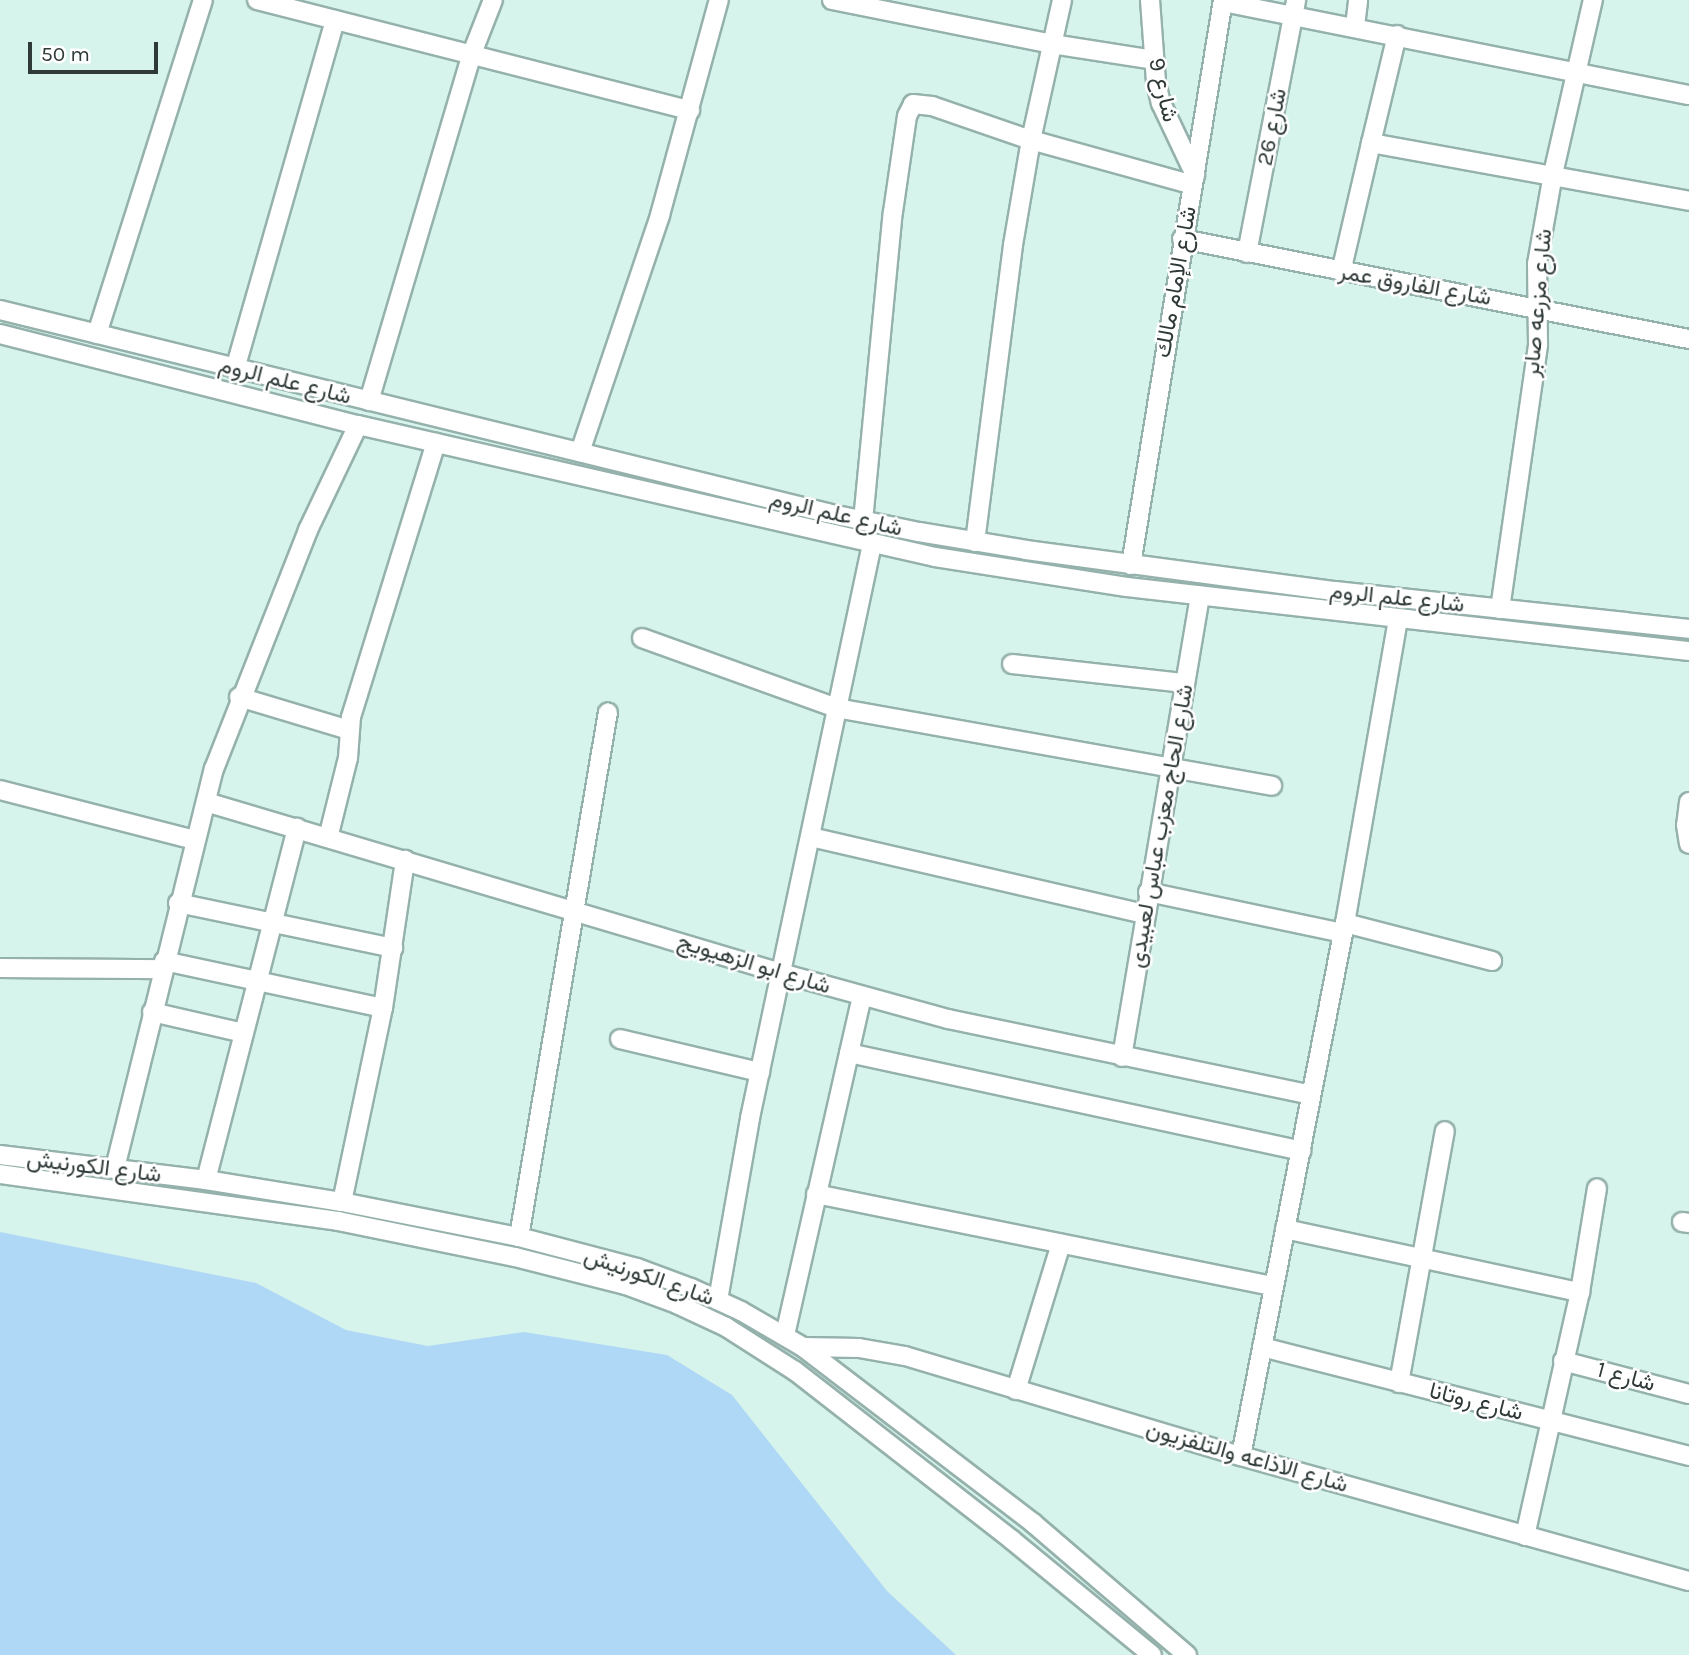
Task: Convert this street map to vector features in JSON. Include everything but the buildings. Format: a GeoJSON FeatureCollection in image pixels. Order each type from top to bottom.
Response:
{"type":"FeatureCollection","features":[{"type":"Feature","properties":{"kind":"street"},"geometry":{"type":"LineString","coordinates":[[97,334],[203,0]]}},
{"type":"Feature","properties":{"kind":"street"},"geometry":{"type":"LineString","coordinates":[[257,0],[690,110]]}},
{"type":"Feature","properties":{"kind":"street"},"geometry":{"type":"LineString","coordinates":[[369,401],[471,56],[493,0]]}},
{"type":"Feature","properties":{"kind":"street"},"geometry":{"type":"LineString","coordinates":[[580,452],[660,215],[719,0]]}},
{"type":"Feature","properties":{"kind":"street"},"geometry":{"type":"LineString","coordinates":[[832,0],[1052,44],[1154,60]]}},
{"type":"Feature","properties":{"kind":"street"},"geometry":{"type":"LineString","coordinates":[[975,542],[1013,245],[1031,140],[1062,0]]}},
{"type":"Feature","properties":{"kind":"street","name":"شارع 9"},"geometry":{"type":"LineString","coordinates":[[1150,0],[1156,82],[1169,124],[1194,180]]}},
{"type":"Feature","properties":{"kind":"street"},"geometry":{"type":"LineString","coordinates":[[1354,26],[1358,0]]}},
{"type":"Feature","properties":{"kind":"street","name":"شارع مزرعه صابر"},"geometry":{"type":"LineString","coordinates":[[1500,609],[1538,344],[1537,264],[1553,174],[1593,0]]}},
{"type":"Feature","properties":{"kind":"street"},"geometry":{"type":"LineString","coordinates":[[1223,1],[1295,8],[1354,26],[1689,95]]}},
{"type":"Feature","properties":{"kind":"street","name":"شارع الإمام مالك"},"geometry":{"type":"LineString","coordinates":[[1131,565],[1182,239],[1223,1]]}},
{"type":"Feature","properties":{"kind":"street","name":"شارع 26"},"geometry":{"type":"LineString","coordinates":[[1247,253],[1295,8]]}},
{"type":"Feature","properties":{"kind":"street"},"geometry":{"type":"LineString","coordinates":[[235,369],[335,20]]}},
{"type":"Feature","properties":{"kind":"street"},"geometry":{"type":"LineString","coordinates":[[1341,272],[1396,35]]}},
{"type":"Feature","properties":{"kind":"street"},"geometry":{"type":"LineString","coordinates":[[863,521],[893,212],[909,109],[913,104],[932,106],[1031,140],[1194,180]]}},
{"type":"Feature","properties":{"kind":"street"},"geometry":{"type":"LineString","coordinates":[[1371,143],[1553,174],[1689,201]]}},
{"type":"Feature","properties":{"kind":"street","name":"شارع الفاروق عمر"},"geometry":{"type":"LineString","coordinates":[[1182,239],[1689,339]]}},
{"type":"Feature","properties":{"kind":"street","name":"شارع علم الروم"},"geometry":{"type":"LineString","coordinates":[[0,310],[863,521],[975,542],[1131,565],[1335,591],[1689,629]]}},
{"type":"Feature","properties":{"kind":"street","name":"شارع علم الروم"},"geometry":{"type":"LineString","coordinates":[[0,334],[358,425],[872,544],[1024,572],[1200,596],[1689,651]]}},
{"type":"Feature","properties":{"kind":"street"},"geometry":{"type":"LineString","coordinates":[[115,1168],[178,903],[214,769],[239,697],[308,530],[358,425]]}},
{"type":"Feature","properties":{"kind":"street"},"geometry":{"type":"LineString","coordinates":[[328,838],[348,758],[349,730],[436,443]]}},
{"type":"Feature","properties":{"kind":"street"},"geometry":{"type":"LineString","coordinates":[[698,504],[704,483]]}},
{"type":"Feature","properties":{"kind":"street"},"geometry":{"type":"LineString","coordinates":[[718,1300],[760,1072],[872,544]]}},
{"type":"Feature","properties":{"kind":"street"},"geometry":{"type":"LineString","coordinates":[[1334,612],[1335,591]]}},
{"type":"Feature","properties":{"kind":"street","name":"شارع الحاج معزب عباس لعبيدى"},"geometry":{"type":"LineString","coordinates":[[1122,1057],[1200,596]]}},
{"type":"Feature","properties":{"kind":"street"},"geometry":{"type":"LineString","coordinates":[[1241,1456],[1344,928],[1398,619]]}},
{"type":"Feature","properties":{"kind":"street"},"geometry":{"type":"LineString","coordinates":[[642,638],[836,708],[1272,786]]}},
{"type":"Feature","properties":{"kind":"street"},"geometry":{"type":"LineString","coordinates":[[1012,664],[1185,683]]}},
{"type":"Feature","properties":{"kind":"street"},"geometry":{"type":"LineString","coordinates":[[239,697],[349,730]]}},
{"type":"Feature","properties":{"kind":"street"},"geometry":{"type":"LineString","coordinates":[[519,1237],[577,910],[608,712]]}},
{"type":"Feature","properties":{"kind":"street"},"geometry":{"type":"LineString","coordinates":[[0,790],[194,841]]}},
{"type":"Feature","properties":{"kind":"street","name":"شارع ابو الزهيويج"},"geometry":{"type":"LineString","coordinates":[[206,802],[577,910],[862,997],[1122,1057],[1311,1095]]}},
{"type":"Feature","properties":{"kind":"street"},"geometry":{"type":"LineString","coordinates":[[1689,802],[1686,825],[1689,844]]}},
{"type":"Feature","properties":{"kind":"street"},"geometry":{"type":"LineString","coordinates":[[206,1181],[297,828]]}},
{"type":"Feature","properties":{"kind":"street"},"geometry":{"type":"LineString","coordinates":[[811,837],[1145,914]]}},
{"type":"Feature","properties":{"kind":"street"},"geometry":{"type":"LineString","coordinates":[[342,1202],[383,1008],[405,860]]}},
{"type":"Feature","properties":{"kind":"street"},"geometry":{"type":"LineString","coordinates":[[1148,892],[1344,928],[1492,961]]}},
{"type":"Feature","properties":{"kind":"street"},"geometry":{"type":"LineString","coordinates":[[178,903],[393,948]]}},
{"type":"Feature","properties":{"kind":"street"},"geometry":{"type":"LineString","coordinates":[[0,968],[163,965],[257,981],[383,1008]]}},
{"type":"Feature","properties":{"kind":"street"},"geometry":{"type":"LineString","coordinates":[[785,1335],[862,997]]}},
{"type":"Feature","properties":{"kind":"street"},"geometry":{"type":"LineString","coordinates":[[152,1012],[244,1033]]}},
{"type":"Feature","properties":{"kind":"street"},"geometry":{"type":"LineString","coordinates":[[620,1039],[760,1072]]}},
{"type":"Feature","properties":{"kind":"street"},"geometry":{"type":"LineString","coordinates":[[849,1053],[1301,1151]]}},
{"type":"Feature","properties":{"kind":"street"},"geometry":{"type":"LineString","coordinates":[[1399,1382],[1445,1131]]}},
{"type":"Feature","properties":{"kind":"street","name":"شارع الكورنيش"},"geometry":{"type":"LineString","coordinates":[[0,1156],[115,1168],[342,1202],[519,1237],[637,1268],[718,1300],[807,1349],[1033,1523],[1187,1655]]}},
{"type":"Feature","properties":{"kind":"street","name":"شارع الكورنيش"},"geometry":{"type":"LineString","coordinates":[[0,1174],[338,1221],[515,1257],[626,1285],[677,1304],[726,1327],[795,1371],[1012,1540],[1152,1655]]}},
{"type":"Feature","properties":{"kind":"street"},"geometry":{"type":"LineString","coordinates":[[1525,1536],[1580,1292],[1597,1188]]}},
{"type":"Feature","properties":{"kind":"street"},"geometry":{"type":"LineString","coordinates":[[816,1194],[1274,1286]]}},
{"type":"Feature","properties":{"kind":"street"},"geometry":{"type":"LineString","coordinates":[[1285,1229],[1580,1292]]}},
{"type":"Feature","properties":{"kind":"street"},"geometry":{"type":"LineString","coordinates":[[1016,1391],[1061,1244]]}},
{"type":"Feature","properties":{"kind":"street","name":"شارع روتانا"},"geometry":{"type":"LineString","coordinates":[[1262,1347],[1689,1456]]}},
{"type":"Feature","properties":{"kind":"street","name":"شارع الاذاعه والتلفزيون"},"geometry":{"type":"LineString","coordinates":[[807,1349],[859,1348],[905,1356],[1241,1456],[1689,1581]]}},
{"type":"Feature","properties":{"kind":"street"},"geometry":{"type":"LineString","coordinates":[[795,1371],[807,1349]]}},
{"type":"Feature","properties":{"kind":"street","name":"شارع 1"},"geometry":{"type":"LineString","coordinates":[[1563,1361],[1689,1394]]}},
{"type":"Feature","properties":{"kind":"water"},"geometry":{"type":"Polygon","coordinates":[[[0,1232],[256,1283],[346,1330],[428,1346],[524,1332],[667,1355],[732,1395],[887,1591],[956,1655],[0,1655],[0,1232]]]}}]}
